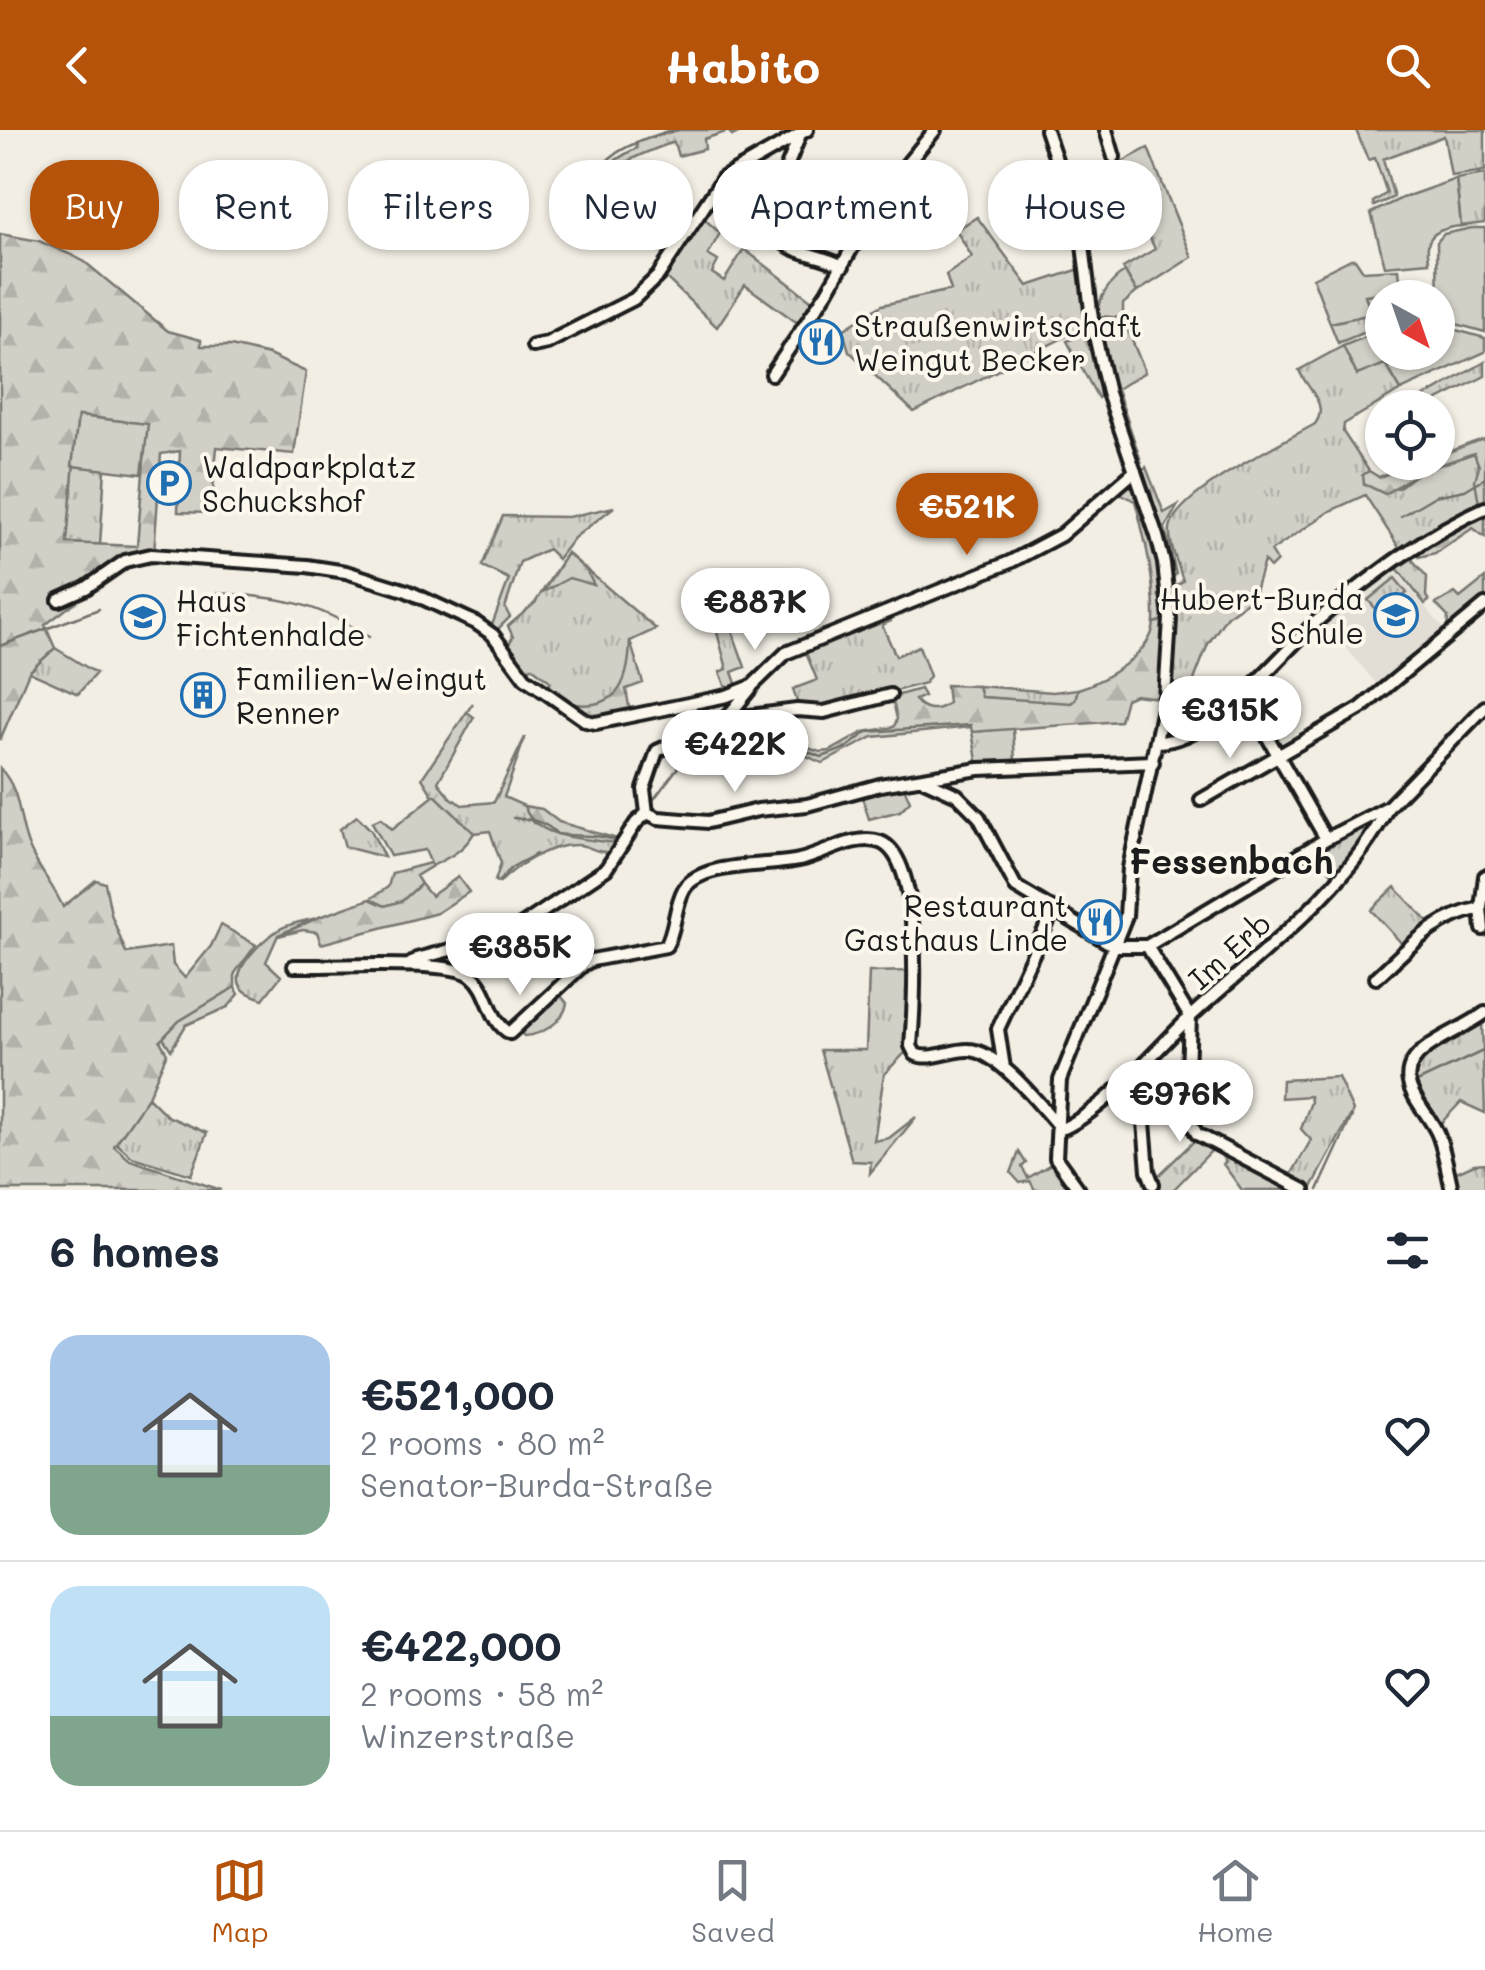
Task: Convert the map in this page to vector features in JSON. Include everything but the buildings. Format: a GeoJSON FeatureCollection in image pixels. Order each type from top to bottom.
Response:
{"type":"FeatureCollection","features":[{"type":"Feature","properties":{"kind":"street"},"geometry":{"type":"LineString","coordinates":[[772,374],[843,266],[884,192],[935,130]]}},
{"type":"Feature","properties":{"kind":"street"},"geometry":{"type":"LineString","coordinates":[[1106,130],[1114,157]]}},
{"type":"Feature","properties":{"kind":"street"},"geometry":{"type":"LineString","coordinates":[[1050,131],[1082,238],[1108,392],[1164,563],[1170,619],[1168,671],[1129,868],[1126,916],[1068,1055],[1057,1102],[1056,1158],[1078,1190]]}},
{"type":"Feature","properties":{"kind":"street"},"geometry":{"type":"LineString","coordinates":[[803,134],[766,217],[768,228],[800,254],[822,255],[843,266]]}},
{"type":"Feature","properties":{"kind":"street"},"geometry":{"type":"LineString","coordinates":[[533,346],[547,343],[634,299],[658,276],[723,178],[803,134]]}},
{"type":"Feature","properties":{"kind":"street"},"geometry":{"type":"LineString","coordinates":[[647,813],[644,788],[657,751],[718,725],[786,654],[1010,562],[1060,534],[1136,470]]}},
{"type":"Feature","properties":{"kind":"street"},"geometry":{"type":"LineString","coordinates":[[1157,742],[1172,742],[1196,731],[1243,694],[1322,616],[1439,531],[1485,508]]}},
{"type":"Feature","properties":{"kind":"street"},"geometry":{"type":"LineString","coordinates":[[59,600],[86,588],[124,561],[151,556],[307,566],[346,572],[407,592],[476,623],[494,636],[525,678],[586,721],[596,723],[728,696],[752,686]]}},
{"type":"Feature","properties":{"kind":"street"},"geometry":{"type":"LineString","coordinates":[[1201,800],[1373,700],[1485,605]]}},
{"type":"Feature","properties":{"kind":"street"},"geometry":{"type":"LineString","coordinates":[[1243,694],[1326,839]]}},
{"type":"Feature","properties":{"kind":"street"},"geometry":{"type":"LineString","coordinates":[[732,713],[750,716],[798,710],[824,712],[890,695]]}},
{"type":"Feature","properties":{"kind":"street"},"geometry":{"type":"LineString","coordinates":[[728,696],[732,713]]}},
{"type":"Feature","properties":{"kind":"street"},"geometry":{"type":"LineString","coordinates":[[924,780],[957,795],[979,816],[1016,888],[1114,946],[1147,946],[1326,839],[1388,807],[1485,706]]}},
{"type":"Feature","properties":{"kind":"street"},"geometry":{"type":"LineString","coordinates":[[647,813],[658,818],[708,822],[979,769],[1153,762]]}},
{"type":"Feature","properties":{"kind":"street","name":"Im Erb"},"geometry":{"type":"LineString","coordinates":[[1059,1126],[1071,1125],[1130,1076],[1298,922],[1368,842],[1388,807]]}},
{"type":"Feature","properties":{"kind":"street"},"geometry":{"type":"LineString","coordinates":[[408,966],[417,959],[509,934],[606,868],[647,813]]}},
{"type":"Feature","properties":{"kind":"street"},"geometry":{"type":"LineString","coordinates":[[294,966],[408,966],[470,974],[498,1023],[510,1033],[583,965],[666,946],[685,888],[694,877],[713,870],[778,865],[867,840],[886,844],[908,891],[917,973],[912,1046],[915,1054],[926,1057],[954,1050],[976,1050],[1004,1068],[1059,1126]]}},
{"type":"Feature","properties":{"kind":"street"},"geometry":{"type":"LineString","coordinates":[[1483,929],[1485,876]]}},
{"type":"Feature","properties":{"kind":"street"},"geometry":{"type":"LineString","coordinates":[[1376,978],[1432,926],[1456,913],[1481,908]]}},
{"type":"Feature","properties":{"kind":"street"},"geometry":{"type":"LineString","coordinates":[[1004,1068],[998,1029],[1054,909]]}},
{"type":"Feature","properties":{"kind":"street"},"geometry":{"type":"LineString","coordinates":[[1147,946],[1190,1018],[1187,1099],[1188,1117],[1196,1134],[1304,1190]]}},
{"type":"Feature","properties":{"kind":"street"},"geometry":{"type":"LineString","coordinates":[[1452,1190],[1440,1139],[1414,1098],[1408,1084],[1409,1074],[1426,1048],[1485,1013]]}},
{"type":"Feature","properties":{"kind":"street"},"geometry":{"type":"LineString","coordinates":[[1130,1076],[1144,1122],[1148,1171],[1153,1184]]}},
{"type":"Feature","properties":{"kind":"shaded area","name":"Hubert-Burda Schule"},"geometry":{"type":"Polygon","coordinates":[[[1394,569],[1446,632],[1379,687],[1327,625],[1394,569]]]}},
{"type":"Feature","properties":{"kind":"green space"},"geometry":{"type":"Polygon","coordinates":[[[671,130],[744,130],[732,136],[729,131],[704,139],[705,149],[678,156],[674,142],[630,160],[617,160],[637,148],[636,142],[671,130]]]}},
{"type":"Feature","properties":{"kind":"green space"},"geometry":{"type":"Polygon","coordinates":[[[1356,130],[1485,130],[1485,171],[1451,176],[1444,136],[1383,159],[1394,197],[1374,206],[1373,202],[1387,193],[1375,158],[1368,160],[1356,130]]]}},
{"type":"Feature","properties":{"kind":"green space"},"geometry":{"type":"Polygon","coordinates":[[[1148,148],[1153,160],[1125,160],[1148,148]]]}},
{"type":"Feature","properties":{"kind":"green space"},"geometry":{"type":"Polygon","coordinates":[[[1485,174],[1485,223],[1461,226],[1456,179],[1485,174]]]}},
{"type":"Feature","properties":{"kind":"green space"},"geometry":{"type":"Polygon","coordinates":[[[1456,179],[1461,226],[1432,237],[1429,262],[1385,266],[1371,213],[1456,179]]]}},
{"type":"Feature","properties":{"kind":"green space"},"geometry":{"type":"Polygon","coordinates":[[[1162,183],[1192,257],[1137,292],[1123,268],[1153,250],[1162,250],[1162,183]]]}},
{"type":"Feature","properties":{"kind":"green space"},"geometry":{"type":"Polygon","coordinates":[[[701,216],[713,227],[713,246],[708,255],[718,261],[712,273],[724,281],[745,250],[816,304],[799,324],[745,285],[717,327],[663,275],[679,250],[693,250],[693,228],[701,216]]]}},
{"type":"Feature","properties":{"kind":"green space"},"geometry":{"type":"Polygon","coordinates":[[[977,217],[988,232],[988,250],[1001,250],[1028,286],[1083,268],[1087,326],[914,412],[849,351],[843,330],[882,305],[951,290],[946,275],[972,257],[968,250],[968,223],[977,217]]]}},
{"type":"Feature","properties":{"kind":"green space"},"geometry":{"type":"Polygon","coordinates":[[[1485,228],[1485,332],[1455,324],[1455,280],[1437,280],[1437,242],[1444,234],[1485,228]]]}},
{"type":"Feature","properties":{"kind":"green space"},"geometry":{"type":"Polygon","coordinates":[[[0,234],[30,239],[30,250],[59,250],[85,262],[168,331],[201,340],[201,346],[231,346],[269,355],[306,372],[294,454],[217,447],[211,513],[178,512],[180,451],[161,454],[154,553],[126,564],[45,625],[55,648],[29,672],[0,740],[0,234]],[[78,416],[67,543],[137,546],[147,424],[78,416]]]}},
{"type":"Feature","properties":{"kind":"green space"},"geometry":{"type":"Polygon","coordinates":[[[1355,259],[1363,271],[1399,269],[1400,280],[1365,280],[1365,315],[1330,323],[1313,278],[1355,259]]]}},
{"type":"Feature","properties":{"kind":"green space"},"geometry":{"type":"Polygon","coordinates":[[[1125,272],[1137,292],[1123,304],[1123,318],[1099,316],[1106,291],[1125,272]]]}},
{"type":"Feature","properties":{"kind":"green space"},"geometry":{"type":"Polygon","coordinates":[[[1365,315],[1365,332],[1338,343],[1330,323],[1365,315]]]}},
{"type":"Feature","properties":{"kind":"green space"},"geometry":{"type":"Polygon","coordinates":[[[1099,316],[1123,318],[1145,372],[1117,389],[1141,461],[1136,459],[1113,388],[1099,316]]]}},
{"type":"Feature","properties":{"kind":"green space"},"geometry":{"type":"Polygon","coordinates":[[[1455,330],[1485,338],[1485,352],[1455,366],[1455,330]]]}},
{"type":"Feature","properties":{"kind":"green space"},"geometry":{"type":"Polygon","coordinates":[[[1086,333],[1104,394],[1098,398],[1067,341],[1086,333]]]}},
{"type":"Feature","properties":{"kind":"green space"},"geometry":{"type":"Polygon","coordinates":[[[1365,337],[1365,370],[1370,370],[1357,375],[1343,346],[1365,337]]]}},
{"type":"Feature","properties":{"kind":"green space"},"geometry":{"type":"Polygon","coordinates":[[[1343,346],[1357,375],[1369,370],[1389,370],[1401,390],[1365,390],[1365,411],[1344,424],[1343,432],[1365,465],[1365,480],[1398,488],[1408,480],[1455,480],[1455,460],[1474,453],[1479,466],[1479,504],[1400,549],[1365,495],[1330,511],[1271,551],[1277,561],[1270,568],[1264,561],[1253,598],[1227,616],[1208,644],[1194,680],[1219,708],[1173,736],[1166,727],[1176,617],[1172,588],[1183,581],[1170,528],[1177,514],[1210,484],[1315,424],[1318,403],[1299,370],[1343,346]]]}},
{"type":"Feature","properties":{"kind":"green space"},"geometry":{"type":"Polygon","coordinates":[[[1485,362],[1485,376],[1455,391],[1436,390],[1485,362]]]}},
{"type":"Feature","properties":{"kind":"green space"},"geometry":{"type":"Polygon","coordinates":[[[1389,370],[1445,370],[1401,390],[1389,370]]]}},
{"type":"Feature","properties":{"kind":"green space"},"geometry":{"type":"Polygon","coordinates":[[[78,416],[148,424],[142,474],[72,466],[78,416]]]}},
{"type":"Feature","properties":{"kind":"green space"},"geometry":{"type":"Polygon","coordinates":[[[1485,439],[1485,501],[1479,504],[1475,480],[1479,466],[1474,453],[1455,460],[1455,449],[1485,439]]]}},
{"type":"Feature","properties":{"kind":"green space"},"geometry":{"type":"Polygon","coordinates":[[[72,466],[105,469],[100,545],[66,543],[72,466]]]}},
{"type":"Feature","properties":{"kind":"green space"},"geometry":{"type":"Polygon","coordinates":[[[1146,467],[1164,513],[1178,505],[1165,528],[1176,574],[1173,578],[1140,472],[1146,467]]]}},
{"type":"Feature","properties":{"kind":"green space"},"geometry":{"type":"Polygon","coordinates":[[[1363,475],[1365,480],[1407,480],[1385,494],[1364,484],[1363,475]]]}},
{"type":"Feature","properties":{"kind":"green space"},"geometry":{"type":"Polygon","coordinates":[[[1124,485],[1136,488],[1158,553],[1167,620],[1154,623],[1146,546],[1135,501],[1118,492],[1124,485]]]}},
{"type":"Feature","properties":{"kind":"green space"},"geometry":{"type":"Polygon","coordinates":[[[614,507],[574,538],[558,559],[548,549],[520,562],[505,608],[510,617],[497,630],[491,628],[509,579],[482,566],[503,516],[568,517],[614,507]]]}},
{"type":"Feature","properties":{"kind":"green space"},"geometry":{"type":"Polygon","coordinates":[[[1485,515],[1485,537],[1473,528],[1435,553],[1419,557],[1419,552],[1485,515]]]}},
{"type":"Feature","properties":{"kind":"green space"},"geometry":{"type":"Polygon","coordinates":[[[567,553],[656,629],[630,641],[629,675],[622,688],[603,703],[581,705],[557,697],[546,690],[551,682],[532,667],[526,674],[507,647],[513,637],[508,626],[535,603],[567,553]]]}},
{"type":"Feature","properties":{"kind":"green space"},"geometry":{"type":"Polygon","coordinates":[[[567,553],[586,570],[594,585],[569,578],[543,592],[567,553]]]}},
{"type":"Feature","properties":{"kind":"green space"},"geometry":{"type":"Polygon","coordinates":[[[1410,557],[1427,577],[1429,601],[1425,604],[1397,568],[1410,557]]]}},
{"type":"Feature","properties":{"kind":"green space"},"geometry":{"type":"Polygon","coordinates":[[[1395,578],[1407,593],[1381,615],[1368,600],[1395,578]]]}},
{"type":"Feature","properties":{"kind":"green space"},"geometry":{"type":"Polygon","coordinates":[[[1485,578],[1485,598],[1447,630],[1448,617],[1436,604],[1455,593],[1460,598],[1485,578]]]}},
{"type":"Feature","properties":{"kind":"green space"},"geometry":{"type":"Polygon","coordinates":[[[889,615],[891,621],[882,625],[896,656],[919,646],[930,676],[925,683],[829,709],[799,708],[793,689],[817,680],[804,648],[889,615]]]}},
{"type":"Feature","properties":{"kind":"green space"},"geometry":{"type":"Polygon","coordinates":[[[1167,620],[1160,698],[1135,695],[1126,699],[1120,721],[972,732],[971,727],[873,737],[823,763],[801,754],[757,752],[682,767],[677,757],[684,742],[726,724],[729,742],[793,743],[820,752],[830,751],[864,732],[894,727],[897,719],[892,697],[920,689],[924,696],[915,700],[919,704],[931,709],[944,706],[948,703],[946,685],[978,686],[981,697],[1071,703],[1078,689],[1113,673],[1136,655],[1154,623],[1167,620]]]}},
{"type":"Feature","properties":{"kind":"green space"},"geometry":{"type":"Polygon","coordinates":[[[729,622],[745,667],[732,672],[738,689],[728,693],[720,672],[727,669],[715,625],[729,622]]]}},
{"type":"Feature","properties":{"kind":"green space"},"geometry":{"type":"Polygon","coordinates":[[[630,641],[643,683],[626,689],[630,712],[595,718],[565,703],[597,704],[616,693],[627,671],[630,641]]]}},
{"type":"Feature","properties":{"kind":"green space"},"geometry":{"type":"Polygon","coordinates":[[[55,648],[96,673],[78,694],[29,672],[55,648]]]}},
{"type":"Feature","properties":{"kind":"green space"},"geometry":{"type":"Polygon","coordinates":[[[978,686],[1053,692],[1078,689],[1071,704],[980,697],[978,686]]]}},
{"type":"Feature","properties":{"kind":"green space"},"geometry":{"type":"Polygon","coordinates":[[[473,703],[467,712],[474,717],[438,782],[450,797],[462,805],[494,802],[525,737],[504,797],[524,806],[533,823],[589,839],[620,842],[614,852],[577,845],[556,848],[524,863],[499,883],[495,881],[501,863],[490,831],[474,833],[433,796],[422,778],[473,703]]]}},
{"type":"Feature","properties":{"kind":"green space"},"geometry":{"type":"Polygon","coordinates":[[[1013,728],[1015,761],[978,766],[972,732],[1013,728]]]}},
{"type":"Feature","properties":{"kind":"green space"},"geometry":{"type":"Polygon","coordinates":[[[0,768],[15,792],[32,854],[63,907],[96,880],[105,883],[111,914],[126,953],[171,946],[173,965],[185,978],[211,946],[221,925],[256,945],[235,973],[235,987],[179,1021],[160,1041],[167,1053],[148,1097],[114,1146],[130,1160],[221,1190],[0,1190],[0,768]]]}},
{"type":"Feature","properties":{"kind":"green space"},"geometry":{"type":"Polygon","coordinates":[[[904,787],[910,801],[900,811],[869,819],[861,793],[904,787]]]}},
{"type":"Feature","properties":{"kind":"green space"},"geometry":{"type":"Polygon","coordinates":[[[435,795],[474,833],[470,839],[456,853],[432,866],[425,850],[390,856],[372,822],[381,818],[392,829],[435,795]]]}},
{"type":"Feature","properties":{"kind":"green space"},"geometry":{"type":"Polygon","coordinates":[[[524,806],[542,809],[559,822],[621,840],[589,840],[550,831],[530,817],[524,806]]]}},
{"type":"Feature","properties":{"kind":"green space"},"geometry":{"type":"Polygon","coordinates":[[[357,816],[371,830],[384,857],[345,847],[340,829],[357,816]]]}},
{"type":"Feature","properties":{"kind":"green space"},"geometry":{"type":"Polygon","coordinates":[[[1370,821],[1374,826],[1354,856],[1334,876],[1316,853],[1370,821]]]}},
{"type":"Feature","properties":{"kind":"green space"},"geometry":{"type":"Polygon","coordinates":[[[430,863],[432,866],[416,876],[421,884],[402,901],[385,906],[370,899],[388,887],[392,873],[430,863]]]}},
{"type":"Feature","properties":{"kind":"green space"},"geometry":{"type":"Polygon","coordinates":[[[458,877],[469,892],[437,913],[321,944],[317,932],[303,930],[278,936],[370,899],[385,906],[402,901],[421,884],[431,896],[458,877]]]}},
{"type":"Feature","properties":{"kind":"green space"},"geometry":{"type":"Polygon","coordinates":[[[1395,887],[1429,923],[1404,946],[1371,910],[1395,887]]]}},
{"type":"Feature","properties":{"kind":"green space"},"geometry":{"type":"Polygon","coordinates":[[[317,918],[278,935],[266,962],[281,976],[263,999],[244,990],[240,973],[257,948],[282,928],[317,918]]]}},
{"type":"Feature","properties":{"kind":"green space"},"geometry":{"type":"Polygon","coordinates":[[[915,971],[909,1049],[884,1074],[874,1141],[889,1138],[916,1117],[870,1173],[871,1162],[852,1161],[820,1050],[866,1050],[869,972],[915,971]]]}},
{"type":"Feature","properties":{"kind":"green space"},"geometry":{"type":"Polygon","coordinates":[[[235,987],[239,994],[228,1007],[186,1025],[171,1050],[163,1038],[179,1021],[235,987]]]}},
{"type":"Feature","properties":{"kind":"green space"},"geometry":{"type":"Polygon","coordinates":[[[557,991],[567,1003],[562,1016],[545,1030],[524,1036],[519,1031],[557,991]]]}},
{"type":"Feature","properties":{"kind":"green space"},"geometry":{"type":"Polygon","coordinates":[[[1482,1020],[1485,1113],[1461,1102],[1439,1125],[1412,1083],[1416,1071],[1439,1045],[1482,1020]]]}},
{"type":"Feature","properties":{"kind":"green space"},"geometry":{"type":"Polygon","coordinates":[[[1338,1077],[1353,1111],[1311,1189],[1290,1177],[1311,1140],[1301,1129],[1310,1096],[1281,1098],[1282,1080],[1338,1077]]]}},
{"type":"Feature","properties":{"kind":"green space"},"geometry":{"type":"Polygon","coordinates":[[[148,1097],[167,1116],[207,1133],[191,1175],[132,1157],[116,1143],[148,1097]]]}},
{"type":"Feature","properties":{"kind":"green space"},"geometry":{"type":"Polygon","coordinates":[[[1196,1139],[1213,1149],[1173,1190],[1159,1190],[1155,1179],[1196,1139]]]}},
{"type":"Feature","properties":{"kind":"green space"},"geometry":{"type":"Polygon","coordinates":[[[1222,1151],[1295,1190],[1242,1190],[1223,1164],[1226,1162],[1222,1151]]]}},
{"type":"Feature","properties":{"kind":"green space"},"geometry":{"type":"Polygon","coordinates":[[[1019,1152],[1026,1163],[1022,1167],[1028,1178],[1054,1162],[1074,1190],[1035,1190],[1030,1181],[1020,1183],[1011,1173],[1019,1152]]]}},
{"type":"Feature","properties":{"kind":"green space"},"geometry":{"type":"Polygon","coordinates":[[[1485,1163],[1485,1190],[1455,1190],[1452,1174],[1485,1163]]]}},
{"type":"Feature","properties":{"kind":"waterway"},"geometry":{"type":"LineString","coordinates":[[608,160],[625,148],[678,130]]}},
{"type":"Feature","properties":{"kind":"waterway","name":"Fessenbach"},"geometry":{"type":"LineString","coordinates":[[1401,516],[1435,496],[1465,490],[1485,478]]}},
{"type":"Feature","properties":{"kind":"waterway","name":"Fessenbach"},"geometry":{"type":"LineString","coordinates":[[217,593],[296,603],[369,637]]}},
{"type":"Feature","properties":{"kind":"waterway","name":"Fessenbach"},"geometry":{"type":"LineString","coordinates":[[0,646],[99,609]]}},
{"type":"Feature","properties":{"kind":"waterway","name":"Fessenbach"},"geometry":{"type":"LineString","coordinates":[[651,803],[679,766],[703,754],[802,750],[822,757],[846,748],[867,732],[971,725]]}},
{"type":"Feature","properties":{"kind":"waterway","name":"Fessenbach"},"geometry":{"type":"LineString","coordinates":[[513,818],[542,823],[557,834],[617,841]]}},
{"type":"Feature","properties":{"kind":"waterway"},"geometry":{"type":"LineString","coordinates":[[498,882],[512,867],[536,854]]}},
{"type":"Feature","properties":{"kind":"waterway"},"geometry":{"type":"LineString","coordinates":[[1415,1083],[1485,1050]]}},
{"type":"Feature","properties":{"kind":"waterway"},"geometry":{"type":"LineString","coordinates":[[1318,1190],[1352,1116]]}},
{"type":"Feature","properties":{"kind":"place","name":"Straußenwirtschaft Weingut Becker"},"geometry":{"type":"Point","coordinates":[821,342]}},
{"type":"Feature","properties":{"kind":"place","name":"Waldparkplatz Schuckshof"},"geometry":{"type":"Point","coordinates":[169,483]}},
{"type":"Feature","properties":{"kind":"place","name":"Hubert-Burda Schule"},"geometry":{"type":"Point","coordinates":[1396,615]}},
{"type":"Feature","properties":{"kind":"place","name":"Haus Fichtenhalde"},"geometry":{"type":"Point","coordinates":[143,617]}},
{"type":"Feature","properties":{"kind":"place","name":"Familien-Weingut Renner"},"geometry":{"type":"Point","coordinates":[203,695]}},
{"type":"Feature","properties":{"kind":"place","name":"Restaurant Gasthaus Linde"},"geometry":{"type":"Point","coordinates":[1100,922]}},
{"type":"Feature","properties":{"kind":"district","name":"Fessenbach"},"geometry":{"type":"Point","coordinates":[1231,860]}}]}
